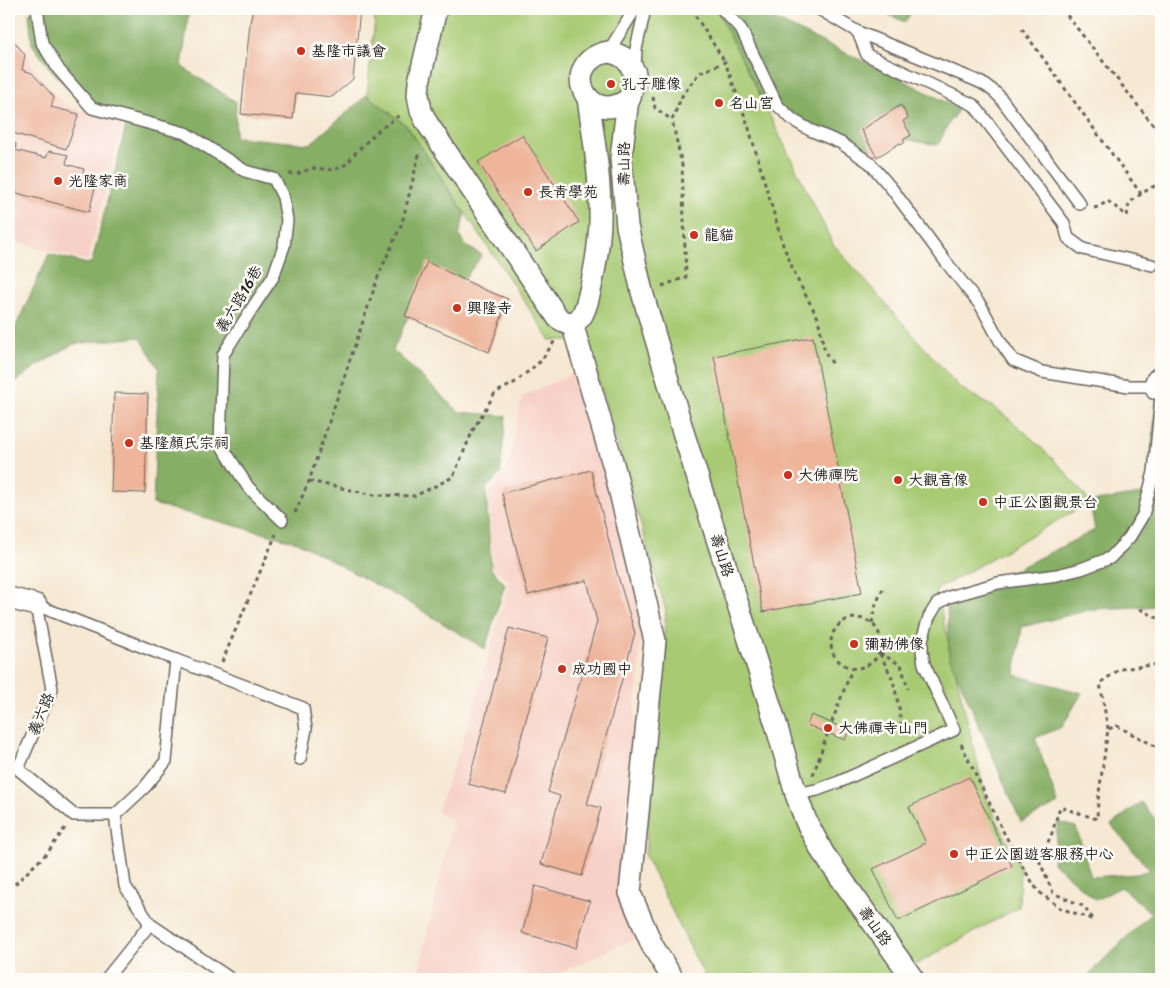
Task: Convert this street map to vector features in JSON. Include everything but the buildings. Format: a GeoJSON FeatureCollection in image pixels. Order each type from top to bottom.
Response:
{"type":"FeatureCollection","features":[{"type":"Feature","properties":{"kind":"street"},"geometry":{"type":"LineString","coordinates":[[436,9],[418,82],[418,95],[424,117],[558,318],[570,322],[615,471],[655,641],[630,894],[652,945],[673,979]]}},
{"type":"Feature","properties":{"kind":"street"},"geometry":{"type":"LineString","coordinates":[[608,52],[620,55],[627,60],[635,73],[631,95],[628,99],[619,105],[609,107],[591,102],[581,86],[581,76],[588,61],[595,56],[608,52]]}},
{"type":"Feature","properties":{"kind":"street","name":"壽山路"},"geometry":{"type":"LineString","coordinates":[[570,322],[577,320],[583,314],[587,305],[598,255],[600,223],[598,170],[588,98]]}},
{"type":"Feature","properties":{"kind":"street","name":"壽山路"},"geometry":{"type":"LineString","coordinates":[[628,99],[621,158],[627,226],[642,292],[684,435],[775,721],[796,794],[806,820],[823,853],[913,979]]}},
{"type":"Feature","properties":{"kind":"street"},"geometry":{"type":"LineString","coordinates":[[9,598],[36,605]]}},
{"type":"Feature","properties":{"kind":"lane"},"geometry":{"type":"LineString","coordinates":[[37,9],[42,43],[59,70],[92,108],[186,133],[246,171],[274,178]]}},
{"type":"Feature","properties":{"kind":"lane"},"geometry":{"type":"LineString","coordinates":[[608,52],[635,9]]}},
{"type":"Feature","properties":{"kind":"lane"},"geometry":{"type":"LineString","coordinates":[[635,73],[636,50],[645,9]]}},
{"type":"Feature","properties":{"kind":"lane"},"geometry":{"type":"LineString","coordinates":[[722,9],[741,29],[777,105],[793,120],[810,130],[841,143],[870,163],[981,306],[1013,360],[1042,372],[1129,386],[1150,386]]}},
{"type":"Feature","properties":{"kind":"lane"},"geometry":{"type":"LineString","coordinates":[[819,9],[858,32],[985,84],[999,96],[1080,204]]}},
{"type":"Feature","properties":{"kind":"lane"},"geometry":{"type":"LineString","coordinates":[[858,32],[867,55],[974,105],[1064,223],[1068,238],[1083,249],[1152,265]]}},
{"type":"Feature","properties":{"kind":"lane","name":"義六路16巷"},"geometry":{"type":"LineString","coordinates":[[274,178],[283,197],[287,220],[284,246],[272,277],[223,355],[220,443],[248,487],[282,520]]}},
{"type":"Feature","properties":{"kind":"lane"},"geometry":{"type":"LineString","coordinates":[[796,794],[817,790],[954,730],[924,664],[922,651],[922,640],[929,617],[937,604],[949,597],[998,583],[1080,569],[1110,558],[1129,538],[1143,515],[1154,472],[1161,397],[1154,394],[1150,386],[1152,378],[1161,372]]}},
{"type":"Feature","properties":{"kind":"lane"},"geometry":{"type":"LineString","coordinates":[[36,605],[303,708],[306,729],[300,759]]}},
{"type":"Feature","properties":{"kind":"lane","name":"義六路"},"geometry":{"type":"LineString","coordinates":[[36,605],[52,689],[18,769],[74,815]]}},
{"type":"Feature","properties":{"kind":"lane"},"geometry":{"type":"LineString","coordinates":[[74,815],[115,815],[145,788],[166,761],[176,660]]}},
{"type":"Feature","properties":{"kind":"lane"},"geometry":{"type":"LineString","coordinates":[[115,815],[125,886],[150,924],[231,979]]}},
{"type":"Feature","properties":{"kind":"lane"},"geometry":{"type":"LineString","coordinates":[[106,979],[150,924]]}},
{"type":"Feature","properties":{"kind":"path"},"geometry":{"type":"LineString","coordinates":[[691,9],[725,62],[748,125],[783,245],[798,282],[818,318],[825,352],[834,366]]}},
{"type":"Feature","properties":{"kind":"path"},"geometry":{"type":"LineString","coordinates":[[1062,9],[1161,135]]}},
{"type":"Feature","properties":{"kind":"path"},"geometry":{"type":"LineString","coordinates":[[1022,30],[1141,194]]}},
{"type":"Feature","properties":{"kind":"path"},"geometry":{"type":"LineString","coordinates":[[654,289],[686,277],[682,165],[672,120],[682,96],[699,73],[725,62]]}},
{"type":"Feature","properties":{"kind":"path"},"geometry":{"type":"LineString","coordinates":[[651,90],[655,108],[672,120]]}},
{"type":"Feature","properties":{"kind":"path"},"geometry":{"type":"LineString","coordinates":[[216,675],[282,520],[292,521],[308,482],[379,274],[402,223],[424,117],[407,107],[378,131],[357,151],[347,164],[333,170],[313,168],[297,174],[274,178]]}},
{"type":"Feature","properties":{"kind":"path"},"geometry":{"type":"LineString","coordinates":[[1080,204],[1089,209],[1098,208],[1108,201],[1127,216],[1129,204],[1152,187],[1161,185]]}},
{"type":"Feature","properties":{"kind":"path"},"geometry":{"type":"LineString","coordinates":[[308,482],[374,495],[414,496],[453,477],[473,430],[495,393],[514,383],[541,361],[570,322]]}},
{"type":"Feature","properties":{"kind":"path"},"geometry":{"type":"LineString","coordinates":[[872,623],[876,604],[884,586]]}},
{"type":"Feature","properties":{"kind":"path"},"geometry":{"type":"LineString","coordinates":[[1140,609],[1161,620]]}},
{"type":"Feature","properties":{"kind":"path"},"geometry":{"type":"LineString","coordinates":[[849,619],[865,619],[878,629],[882,644],[880,653],[869,666],[861,669],[852,669],[844,666],[837,660],[831,645],[832,636],[841,623],[849,619]]}},
{"type":"Feature","properties":{"kind":"path"},"geometry":{"type":"LineString","coordinates":[[880,653],[901,665],[908,689]]}},
{"type":"Feature","properties":{"kind":"path"},"geometry":{"type":"LineString","coordinates":[[880,653],[893,680],[899,707],[904,753]]}},
{"type":"Feature","properties":{"kind":"path"},"geometry":{"type":"LineString","coordinates":[[954,730],[1003,831],[1038,891],[1060,908],[1094,920],[1083,906],[1053,893],[1039,860],[1051,836],[1060,807],[1096,819],[1108,729],[1100,683],[1120,668],[1161,664]]}},
{"type":"Feature","properties":{"kind":"path"},"geometry":{"type":"LineString","coordinates":[[817,790],[813,774],[852,669]]}},
{"type":"Feature","properties":{"kind":"path"},"geometry":{"type":"LineString","coordinates":[[1108,729],[1116,726],[1161,749]]}},
{"type":"Feature","properties":{"kind":"path"},"geometry":{"type":"LineString","coordinates":[[9,890],[48,852],[74,815]]}},
{"type":"Feature","properties":{"kind":"shaded area","name":"光隆家商"},"geometry":{"type":"Polygon","coordinates":[[[9,24],[38,74],[66,106],[122,122],[88,261],[9,240],[9,24]]]}},
{"type":"Feature","properties":{"kind":"shaded area","name":"成功國中"},"geometry":{"type":"Polygon","coordinates":[[[580,370],[643,624],[619,884],[634,919],[635,939],[547,979],[422,979],[417,977],[453,821],[437,812],[472,714],[509,581],[492,567],[489,492],[507,471],[522,397],[580,370]]]}},
{"type":"Feature","properties":{"kind":"green space"},"geometry":{"type":"Polygon","coordinates":[[[39,9],[189,9],[182,67],[236,102],[235,137],[310,144],[367,95],[407,126],[465,214],[459,235],[466,246],[482,255],[465,278],[424,281],[393,350],[459,412],[506,416],[500,475],[486,488],[491,569],[505,584],[485,649],[413,605],[297,542],[153,504],[159,369],[140,337],[73,344],[34,368],[9,387],[9,339],[49,254],[87,264],[92,262],[128,118],[76,96],[52,71],[32,44],[29,13],[39,9]]]}},
{"type":"Feature","properties":{"kind":"green space"},"geometry":{"type":"Polygon","coordinates":[[[376,9],[716,9],[833,244],[959,387],[998,410],[1027,434],[1063,469],[1090,502],[936,590],[985,795],[1020,867],[1019,907],[890,979],[776,979],[749,974],[722,979],[706,979],[645,856],[666,611],[587,340],[550,340],[407,126],[367,95],[376,9]]]}},
{"type":"Feature","properties":{"kind":"green space"},"geometry":{"type":"Polygon","coordinates":[[[716,9],[762,9],[780,22],[901,79],[959,109],[950,121],[938,145],[890,137],[868,152],[763,100],[716,9]]]}},
{"type":"Feature","properties":{"kind":"green space"},"geometry":{"type":"Polygon","coordinates":[[[875,9],[913,9],[905,22],[875,9]]]}},
{"type":"Feature","properties":{"kind":"green space"},"geometry":{"type":"Polygon","coordinates":[[[1161,382],[1161,606],[1093,609],[1022,627],[1015,675],[1082,693],[1062,727],[1035,738],[1058,804],[1021,822],[949,656],[947,604],[1095,530],[1090,502],[1147,493],[1158,388],[1161,382]]]}},
{"type":"Feature","properties":{"kind":"green space"},"geometry":{"type":"Polygon","coordinates":[[[1141,802],[1161,826],[1161,967],[1158,971],[1160,979],[1084,979],[1151,913],[1121,887],[1096,900],[1053,863],[1058,822],[1076,827],[1091,877],[1137,874],[1150,870],[1111,825],[1141,802]]]}},
{"type":"Feature","properties":{"kind":"place","name":"基隆市議會"},"geometry":{"type":"Point","coordinates":[301,51]}},
{"type":"Feature","properties":{"kind":"place","name":"孔子雕像"},"geometry":{"type":"Point","coordinates":[611,84]}},
{"type":"Feature","properties":{"kind":"place","name":"名山宮"},"geometry":{"type":"Point","coordinates":[719,103]}},
{"type":"Feature","properties":{"kind":"place","name":"光隆家商"},"geometry":{"type":"Point","coordinates":[58,181]}},
{"type":"Feature","properties":{"kind":"place","name":"長青學苑"},"geometry":{"type":"Point","coordinates":[528,192]}},
{"type":"Feature","properties":{"kind":"place","name":"龍貓"},"geometry":{"type":"Point","coordinates":[694,235]}},
{"type":"Feature","properties":{"kind":"place","name":"興隆寺"},"geometry":{"type":"Point","coordinates":[457,308]}},
{"type":"Feature","properties":{"kind":"place","name":"基隆顏氏宗祠"},"geometry":{"type":"Point","coordinates":[129,443]}},
{"type":"Feature","properties":{"kind":"place","name":"大佛禪院"},"geometry":{"type":"Point","coordinates":[788,475]}},
{"type":"Feature","properties":{"kind":"place","name":"大觀音像"},"geometry":{"type":"Point","coordinates":[898,480]}},
{"type":"Feature","properties":{"kind":"place","name":"中正公園觀景台"},"geometry":{"type":"Point","coordinates":[983,502]}},
{"type":"Feature","properties":{"kind":"place","name":"彌勒佛像"},"geometry":{"type":"Point","coordinates":[854,644]}},
{"type":"Feature","properties":{"kind":"place","name":"成功國中"},"geometry":{"type":"Point","coordinates":[562,669]}},
{"type":"Feature","properties":{"kind":"place","name":"大佛禪寺山門"},"geometry":{"type":"Point","coordinates":[828,728]}},
{"type":"Feature","properties":{"kind":"place","name":"中正公園遊客服務中心"},"geometry":{"type":"Point","coordinates":[954,854]}}]}
